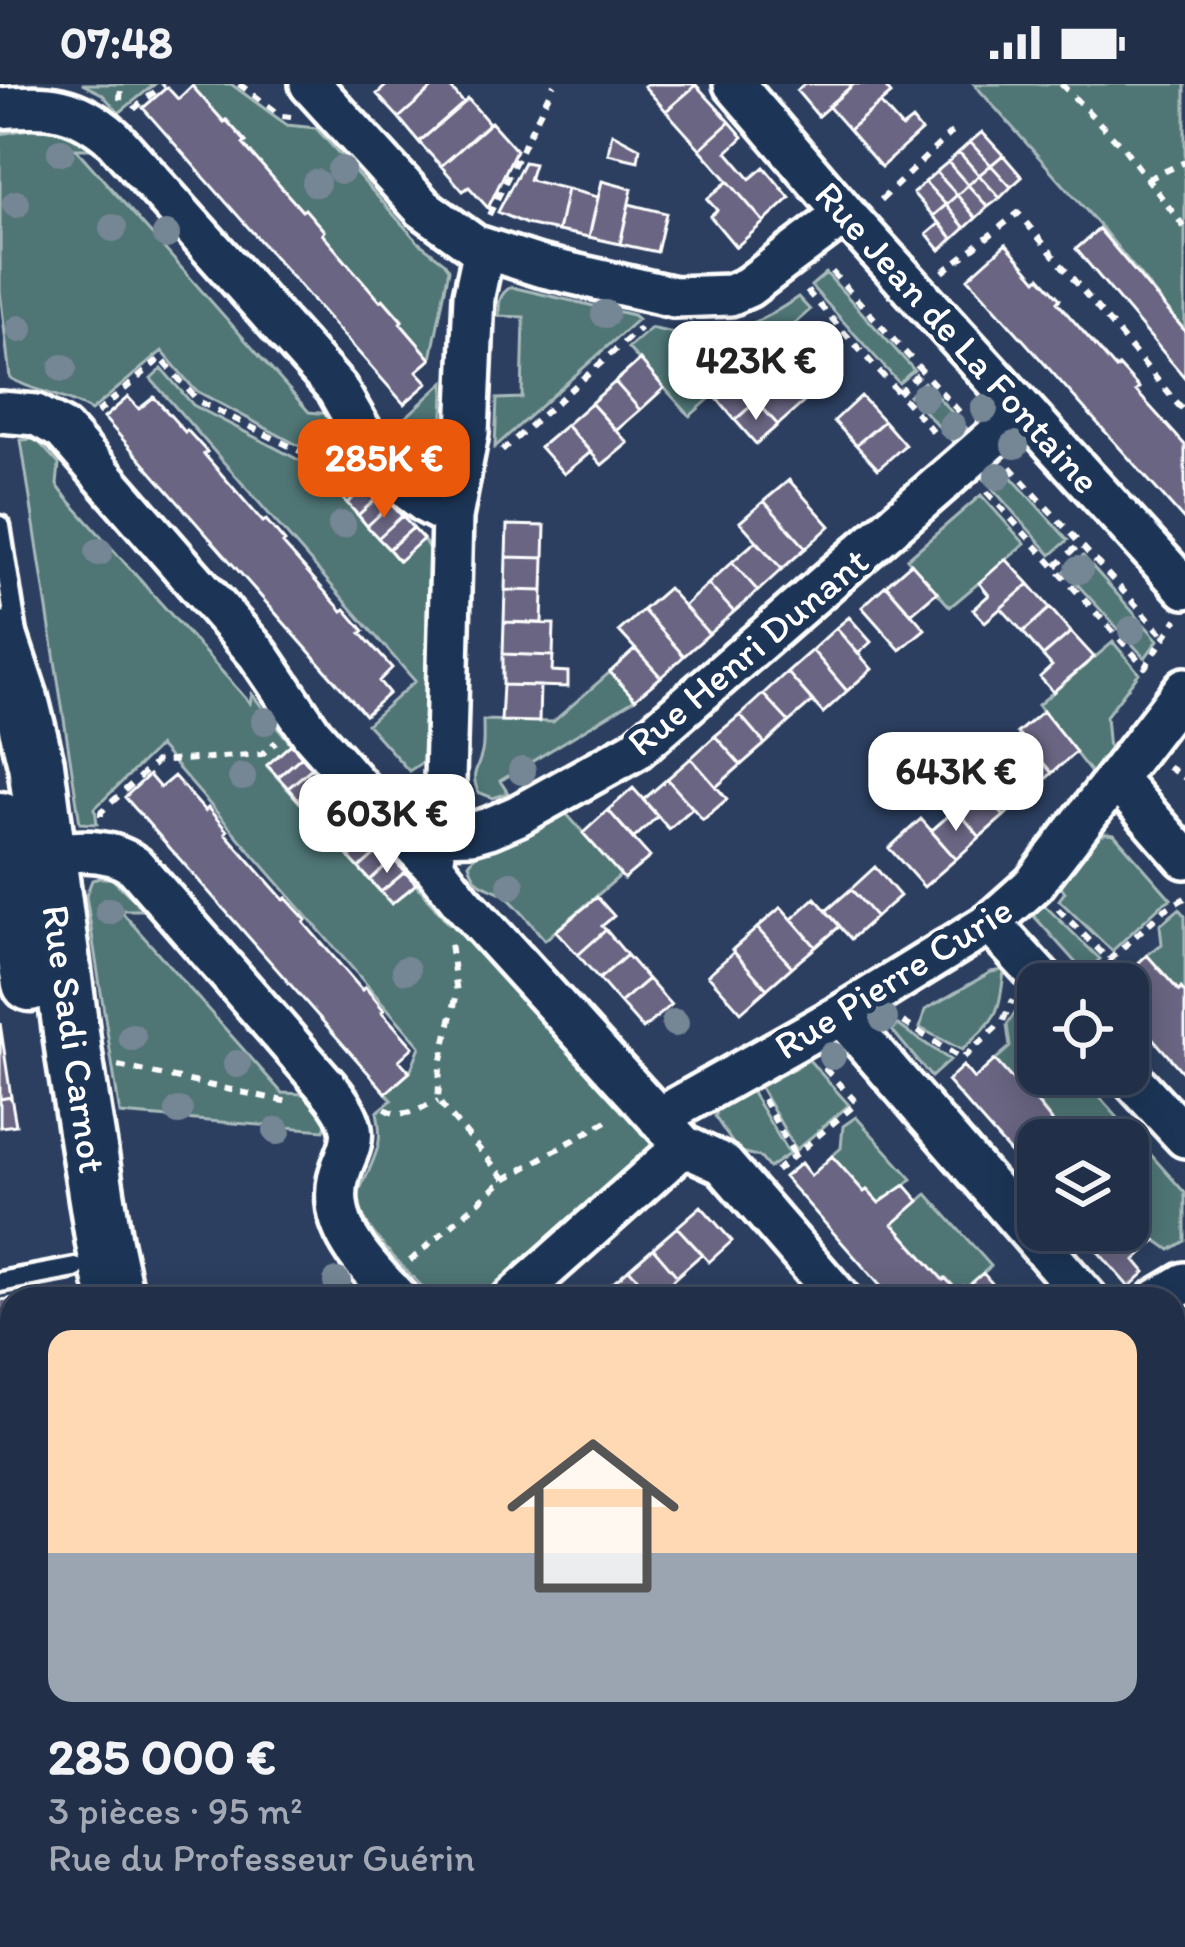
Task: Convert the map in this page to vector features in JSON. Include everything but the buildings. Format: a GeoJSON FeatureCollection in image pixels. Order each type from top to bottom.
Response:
{"type":"FeatureCollection","features":[{"type":"Feature","properties":{"kind":"main road","name":"Rue Sadi Carnot"},"geometry":{"type":"LineString","coordinates":[[0,639],[13,729],[36,764],[27,962],[90,1287]]}},
{"type":"Feature","properties":{"kind":"street"},"geometry":{"type":"LineString","coordinates":[[310,84],[423,208],[479,247],[539,266],[674,297],[730,296],[850,220]]}},
{"type":"Feature","properties":{"kind":"street","name":"Rue Jean de La Fontaine"},"geometry":{"type":"LineString","coordinates":[[734,84],[850,220],[1185,589]]}},
{"type":"Feature","properties":{"kind":"street"},"geometry":{"type":"LineString","coordinates":[[0,108],[74,111],[113,138],[337,388],[372,450],[411,492],[452,517]]}},
{"type":"Feature","properties":{"kind":"street"},"geometry":{"type":"LineString","coordinates":[[436,850],[445,780],[452,517],[470,413],[479,247]]}},
{"type":"Feature","properties":{"kind":"street","name":"Rue Henri Dunant"},"geometry":{"type":"LineString","coordinates":[[436,850],[517,816],[635,750],[1024,411]]}},
{"type":"Feature","properties":{"kind":"street"},"geometry":{"type":"LineString","coordinates":[[0,412],[36,415],[63,430],[258,654],[301,720],[385,817],[436,850],[462,902],[662,1122],[723,1165],[830,1287]]}},
{"type":"Feature","properties":{"kind":"street","name":"Rue Pierre Curie"},"geometry":{"type":"LineString","coordinates":[[522,1287],[662,1122],[853,1029],[1009,909],[1034,884],[1185,688]]}},
{"type":"Feature","properties":{"kind":"street"},"geometry":{"type":"LineString","coordinates":[[1116,779],[1185,858]]}},
{"type":"Feature","properties":{"kind":"street"},"geometry":{"type":"LineString","coordinates":[[34,848],[105,852],[135,866],[340,1103],[352,1127],[352,1144],[338,1184],[340,1217],[378,1287]]}},
{"type":"Feature","properties":{"kind":"street"},"geometry":{"type":"LineString","coordinates":[[990,923],[1026,963]]}},
{"type":"Feature","properties":{"kind":"street"},"geometry":{"type":"LineString","coordinates":[[853,1029],[1077,1287]]}},
{"type":"Feature","properties":{"kind":"street"},"geometry":{"type":"LineString","coordinates":[[1146,1095],[1185,1137]]}},
{"type":"Feature","properties":{"kind":"lane"},"geometry":{"type":"LineString","coordinates":[[0,526],[16,628],[13,729]]}},
{"type":"Feature","properties":{"kind":"lane"},"geometry":{"type":"LineString","coordinates":[[0,1282],[64,1287]]}},
{"type":"Feature","properties":{"kind":"path"},"geometry":{"type":"LineString","coordinates":[[479,247],[554,84]]}},
{"type":"Feature","properties":{"kind":"path"},"geometry":{"type":"LineString","coordinates":[[1060,84],[1123,147],[1185,228]]}},
{"type":"Feature","properties":{"kind":"path"},"geometry":{"type":"LineString","coordinates":[[850,220],[952,132]]}},
{"type":"Feature","properties":{"kind":"path"},"geometry":{"type":"LineString","coordinates":[[1148,179],[1185,162]]}},
{"type":"Feature","properties":{"kind":"path"},"geometry":{"type":"LineString","coordinates":[[917,294],[1018,213],[1185,413]]}},
{"type":"Feature","properties":{"kind":"path"},"geometry":{"type":"LineString","coordinates":[[826,266],[965,418]]}},
{"type":"Feature","properties":{"kind":"path"},"geometry":{"type":"LineString","coordinates":[[460,464],[495,456],[508,447],[674,297]]}},
{"type":"Feature","properties":{"kind":"path"},"geometry":{"type":"LineString","coordinates":[[91,418],[161,358],[198,401],[316,459],[341,437],[341,425],[357,419]]}},
{"type":"Feature","properties":{"kind":"path"},"geometry":{"type":"LineString","coordinates":[[898,393],[922,371]]}},
{"type":"Feature","properties":{"kind":"path"},"geometry":{"type":"LineString","coordinates":[[1010,467],[1165,637]]}},
{"type":"Feature","properties":{"kind":"path"},"geometry":{"type":"LineString","coordinates":[[1055,567],[1080,544]]}},
{"type":"Feature","properties":{"kind":"path"},"geometry":{"type":"LineString","coordinates":[[34,848],[78,831],[103,831],[101,812],[156,762],[262,754],[301,720]]}},
{"type":"Feature","properties":{"kind":"path"},"geometry":{"type":"LineString","coordinates":[[1034,884],[1109,960],[1164,910],[1185,898]]}},
{"type":"Feature","properties":{"kind":"path"},"geometry":{"type":"LineString","coordinates":[[462,902],[448,923],[457,993],[440,1067],[438,1101],[505,1179]]}},
{"type":"Feature","properties":{"kind":"path"},"geometry":{"type":"LineString","coordinates":[[769,1177],[857,1103],[826,1070],[853,1029],[876,1033],[875,1018],[884,1009],[962,1059],[1003,1022],[1012,1000],[1018,955]]}},
{"type":"Feature","properties":{"kind":"path"},"geometry":{"type":"LineString","coordinates":[[101,1062],[285,1103],[340,1103]]}},
{"type":"Feature","properties":{"kind":"path"},"geometry":{"type":"LineString","coordinates":[[389,1287],[505,1179],[662,1122]]}},
{"type":"Feature","properties":{"kind":"green space"},"geometry":{"type":"Polygon","coordinates":[[[82,84],[155,84],[119,113],[102,94],[82,84]]]}},
{"type":"Feature","properties":{"kind":"green space"},"geometry":{"type":"Polygon","coordinates":[[[194,84],[231,84],[287,125],[316,128],[419,243],[444,262],[449,269],[431,359],[402,320],[380,301],[322,234],[324,230],[302,211],[194,84]]]}},
{"type":"Feature","properties":{"kind":"green space"},"geometry":{"type":"Polygon","coordinates":[[[974,84],[1185,84],[1185,331],[1101,227],[974,84]]]}},
{"type":"Feature","properties":{"kind":"green space"},"geometry":{"type":"Polygon","coordinates":[[[40,127],[79,134],[95,149],[76,149],[309,412],[330,414],[338,433],[314,454],[195,390],[162,351],[91,411],[10,378],[0,291],[0,134],[40,127]]]}},
{"type":"Feature","properties":{"kind":"green space"},"geometry":{"type":"Polygon","coordinates":[[[826,273],[914,370],[899,383],[811,286],[826,273]]]}},
{"type":"Feature","properties":{"kind":"green space"},"geometry":{"type":"Polygon","coordinates":[[[511,287],[638,319],[495,447],[497,399],[522,398],[524,317],[499,316],[501,296],[511,287]]]}},
{"type":"Feature","properties":{"kind":"green space"},"geometry":{"type":"Polygon","coordinates":[[[798,297],[810,310],[690,416],[628,348],[651,328],[692,335],[746,326],[798,297]]]}},
{"type":"Feature","properties":{"kind":"green space"},"geometry":{"type":"Polygon","coordinates":[[[162,369],[193,405],[316,469],[398,560],[423,539],[429,549],[423,762],[409,771],[367,724],[415,681],[151,379],[162,369]]]}},
{"type":"Feature","properties":{"kind":"green space"},"geometry":{"type":"Polygon","coordinates":[[[444,382],[440,436],[428,466],[389,433],[444,382]]]}},
{"type":"Feature","properties":{"kind":"green space"},"geometry":{"type":"Polygon","coordinates":[[[924,382],[969,431],[955,444],[909,395],[924,382]]]}},
{"type":"Feature","properties":{"kind":"green space"},"geometry":{"type":"Polygon","coordinates":[[[36,439],[59,464],[57,485],[66,497],[250,703],[252,694],[291,744],[267,766],[391,904],[416,884],[658,1147],[498,1287],[422,1287],[366,1221],[360,1191],[378,1145],[377,1112],[392,1100],[386,1093],[410,1072],[420,1046],[159,746],[95,808],[97,824],[80,823],[21,440],[36,439]]]}},
{"type":"Feature","properties":{"kind":"green space"},"geometry":{"type":"Polygon","coordinates":[[[995,459],[1068,540],[1051,555],[980,474],[995,459]]]}},
{"type":"Feature","properties":{"kind":"green space"},"geometry":{"type":"Polygon","coordinates":[[[981,495],[1025,544],[950,607],[907,559],[981,495]]]}},
{"type":"Feature","properties":{"kind":"green space"},"geometry":{"type":"Polygon","coordinates":[[[1083,556],[1158,640],[1145,658],[1065,571],[1083,556]]]}},
{"type":"Feature","properties":{"kind":"green space"},"geometry":{"type":"Polygon","coordinates":[[[1113,642],[1139,673],[1106,716],[1110,762],[1095,778],[1038,705],[1113,642]]]}},
{"type":"Feature","properties":{"kind":"green space"},"geometry":{"type":"Polygon","coordinates":[[[610,672],[635,699],[500,781],[508,793],[493,798],[478,792],[475,775],[483,748],[483,720],[553,722],[610,672]]]}},
{"type":"Feature","properties":{"kind":"green space"},"geometry":{"type":"Polygon","coordinates":[[[563,810],[621,875],[545,940],[510,900],[479,882],[469,864],[477,853],[563,810]]]}},
{"type":"Feature","properties":{"kind":"green space"},"geometry":{"type":"Polygon","coordinates":[[[1114,834],[1171,899],[1112,951],[1059,900],[1065,892],[1060,885],[1100,835],[1114,834]]]}},
{"type":"Feature","properties":{"kind":"green space"},"geometry":{"type":"Polygon","coordinates":[[[111,878],[145,910],[120,910],[282,1093],[304,1094],[327,1121],[324,1130],[120,1114],[86,896],[92,880],[111,878]]]}},
{"type":"Feature","properties":{"kind":"green space"},"geometry":{"type":"Polygon","coordinates":[[[1044,905],[1100,959],[1076,963],[1033,915],[1044,905]]]}},
{"type":"Feature","properties":{"kind":"green space"},"geometry":{"type":"Polygon","coordinates":[[[1179,909],[1185,916],[1185,993],[1147,955],[1162,944],[1160,925],[1179,909]]]}},
{"type":"Feature","properties":{"kind":"green space"},"geometry":{"type":"Polygon","coordinates":[[[1004,970],[994,1016],[962,1050],[920,1028],[925,1010],[991,972],[1004,970]]]}},
{"type":"Feature","properties":{"kind":"green space"},"geometry":{"type":"Polygon","coordinates":[[[1017,1009],[1017,1085],[995,1060],[1010,1047],[1007,1025],[1017,1009]]]}},
{"type":"Feature","properties":{"kind":"green space"},"geometry":{"type":"Polygon","coordinates":[[[898,1025],[950,1060],[931,1077],[892,1030],[898,1025]]]}},
{"type":"Feature","properties":{"kind":"green space"},"geometry":{"type":"Polygon","coordinates":[[[809,1060],[849,1105],[796,1150],[760,1087],[809,1060]]]}},
{"type":"Feature","properties":{"kind":"green space"},"geometry":{"type":"Polygon","coordinates":[[[751,1091],[789,1154],[769,1168],[760,1157],[738,1151],[715,1117],[717,1111],[751,1091]]]}},
{"type":"Feature","properties":{"kind":"green space"},"geometry":{"type":"Polygon","coordinates":[[[1032,1095],[1098,1095],[1119,1119],[1050,1119],[1032,1095]]]}},
{"type":"Feature","properties":{"kind":"green space"},"geometry":{"type":"Polygon","coordinates":[[[856,1117],[912,1179],[879,1203],[832,1156],[841,1148],[843,1126],[856,1117]]]}},
{"type":"Feature","properties":{"kind":"green space"},"geometry":{"type":"Polygon","coordinates":[[[1149,1153],[1185,1193],[1185,1241],[1170,1250],[1149,1232],[1149,1153]]]}},
{"type":"Feature","properties":{"kind":"green space"},"geometry":{"type":"Polygon","coordinates":[[[927,1194],[991,1266],[967,1287],[954,1287],[893,1224],[927,1194]]]}}]}
